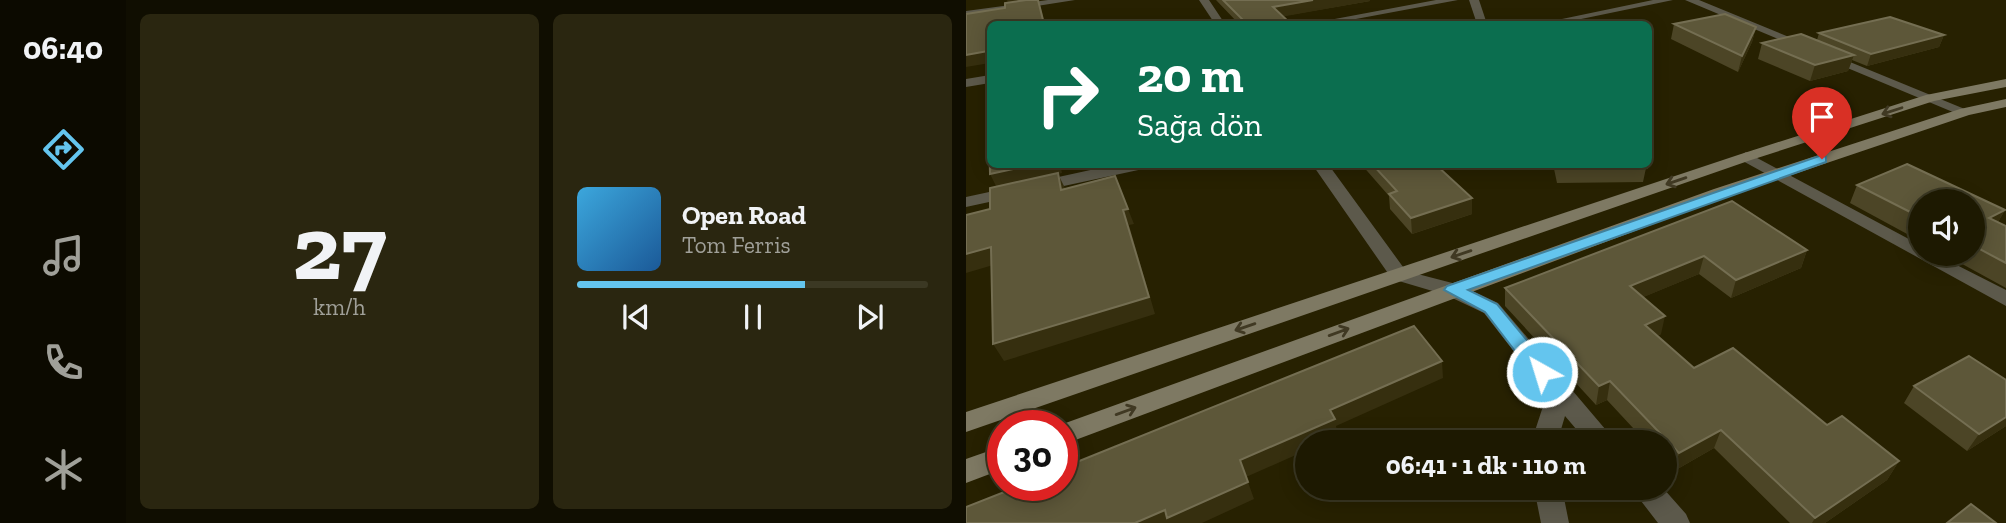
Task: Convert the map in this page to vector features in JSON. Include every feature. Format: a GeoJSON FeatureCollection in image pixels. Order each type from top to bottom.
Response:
{"type":"FeatureCollection","features":[{"type":"Feature","properties":{"kind":"main road"},"geometry":{"type":"LineString","coordinates":[[966,422],[1746,158],[1931,98],[2006,83]]}},
{"type":"Feature","properties":{"kind":"main road"},"geometry":{"type":"LineString","coordinates":[[1078,429],[1774,175],[1965,112],[2006,103]]}},
{"type":"Feature","properties":{"kind":"main road"},"geometry":{"type":"LineString","coordinates":[[966,471],[987,463]]}},
{"type":"Feature","properties":{"kind":"street"},"geometry":{"type":"LineString","coordinates":[[966,14],[1070,0]]}},
{"type":"Feature","properties":{"kind":"street"},"geometry":{"type":"LineString","coordinates":[[1203,0],[1218,21]]}},
{"type":"Feature","properties":{"kind":"street"},"geometry":{"type":"LineString","coordinates":[[1330,21],[1453,0]]}},
{"type":"Feature","properties":{"kind":"street"},"geometry":{"type":"LineString","coordinates":[[1474,0],[1481,21]]}},
{"type":"Feature","properties":{"kind":"street"},"geometry":{"type":"LineString","coordinates":[[1559,21],[1668,0]]}},
{"type":"Feature","properties":{"kind":"street"},"geometry":{"type":"LineString","coordinates":[[1690,0],[1965,112]]}},
{"type":"Feature","properties":{"kind":"street"},"geometry":{"type":"LineString","coordinates":[[966,83],[987,80]]}},
{"type":"Feature","properties":{"kind":"street"},"geometry":{"type":"LineString","coordinates":[[1746,158],[1908,247]]}},
{"type":"Feature","properties":{"kind":"street"},"geometry":{"type":"LineString","coordinates":[[966,202],[1124,168]]}},
{"type":"Feature","properties":{"kind":"street"},"geometry":{"type":"LineString","coordinates":[[1323,168],[1399,275],[1453,290],[1491,308],[1592,430]]}},
{"type":"Feature","properties":{"kind":"street"},"geometry":{"type":"LineString","coordinates":[[1944,266],[2006,299]]}},
{"type":"Feature","properties":{"kind":"street"},"geometry":{"type":"LineString","coordinates":[[1549,430],[1559,393]]}},
{"type":"Feature","properties":{"kind":"street"},"geometry":{"type":"LineString","coordinates":[[1550,500],[1555,523]]}},
{"type":"Feature","properties":{"kind":"street"},"geometry":{"type":"LineString","coordinates":[[1656,500],[1676,523]]}},
{"type":"Feature","properties":{"kind":"building"},"geometry":{"type":"Polygon","coordinates":[[[1038,0],[1043,21],[987,21],[987,51],[966,55],[966,14],[1005,8],[1005,3],[1038,0]]]}},
{"type":"Feature","properties":{"kind":"building"},"geometry":{"type":"Polygon","coordinates":[[[1223,0],[1313,0],[1273,7],[1288,21],[1244,21],[1223,0]]]}},
{"type":"Feature","properties":{"kind":"building"},"geometry":{"type":"Polygon","coordinates":[[[1725,14],[1756,27],[1742,56],[1674,24],[1725,14]]]}},
{"type":"Feature","properties":{"kind":"building"},"geometry":{"type":"Polygon","coordinates":[[[1890,17],[1944,35],[1871,54],[1819,33],[1890,17]]]}},
{"type":"Feature","properties":{"kind":"building"},"geometry":{"type":"Polygon","coordinates":[[[1801,34],[1854,55],[1815,65],[1762,43],[1801,34]]]}},
{"type":"Feature","properties":{"kind":"building"},"geometry":{"type":"Polygon","coordinates":[[[1907,164],[1960,189],[1908,189],[1908,211],[1857,185],[1907,164]]]}},
{"type":"Feature","properties":{"kind":"building"},"geometry":{"type":"Polygon","coordinates":[[[990,168],[1018,168],[990,174],[990,168]]]}},
{"type":"Feature","properties":{"kind":"building"},"geometry":{"type":"Polygon","coordinates":[[[1376,168],[1439,168],[1472,198],[1411,218],[1389,194],[1397,191],[1376,168]]]}},
{"type":"Feature","properties":{"kind":"building"},"geometry":{"type":"Polygon","coordinates":[[[1058,173],[1061,190],[1115,176],[1128,209],[1123,210],[1149,297],[993,344],[991,247],[966,254],[966,215],[990,209],[990,188],[1058,173]]]}},
{"type":"Feature","properties":{"kind":"building"},"geometry":{"type":"Polygon","coordinates":[[[1732,201],[1807,250],[1736,280],[1704,256],[1630,286],[1665,316],[1645,325],[1694,368],[1733,348],[1827,425],[1842,416],[1899,461],[1815,518],[1721,430],[1679,453],[1677,430],[1657,430],[1610,381],[1599,386],[1505,288],[1732,201]]]}},
{"type":"Feature","properties":{"kind":"building"},"geometry":{"type":"Polygon","coordinates":[[[1985,201],[2005,210],[1989,218],[2006,226],[2006,263],[1985,252],[1985,201]]]}},
{"type":"Feature","properties":{"kind":"building"},"geometry":{"type":"Polygon","coordinates":[[[1414,326],[1442,361],[1330,410],[1335,419],[1310,430],[1295,430],[1295,436],[1240,460],[1248,482],[1167,518],[1165,510],[1135,523],[966,523],[966,507],[987,499],[987,501],[1078,501],[1078,462],[1414,326]]]}},
{"type":"Feature","properties":{"kind":"building"},"geometry":{"type":"Polygon","coordinates":[[[1969,356],[2006,380],[2006,417],[1979,434],[1914,386],[1969,356]]]}},
{"type":"Feature","properties":{"kind":"building"},"geometry":{"type":"Polygon","coordinates":[[[1971,504],[1996,523],[1947,523],[1971,504]]]}},
{"type":"Feature","properties":{"kind":"route"},"geometry":{"type":"LineString","coordinates":[[1542,372],[1491,308],[1453,290],[1822,159]]}}]}
